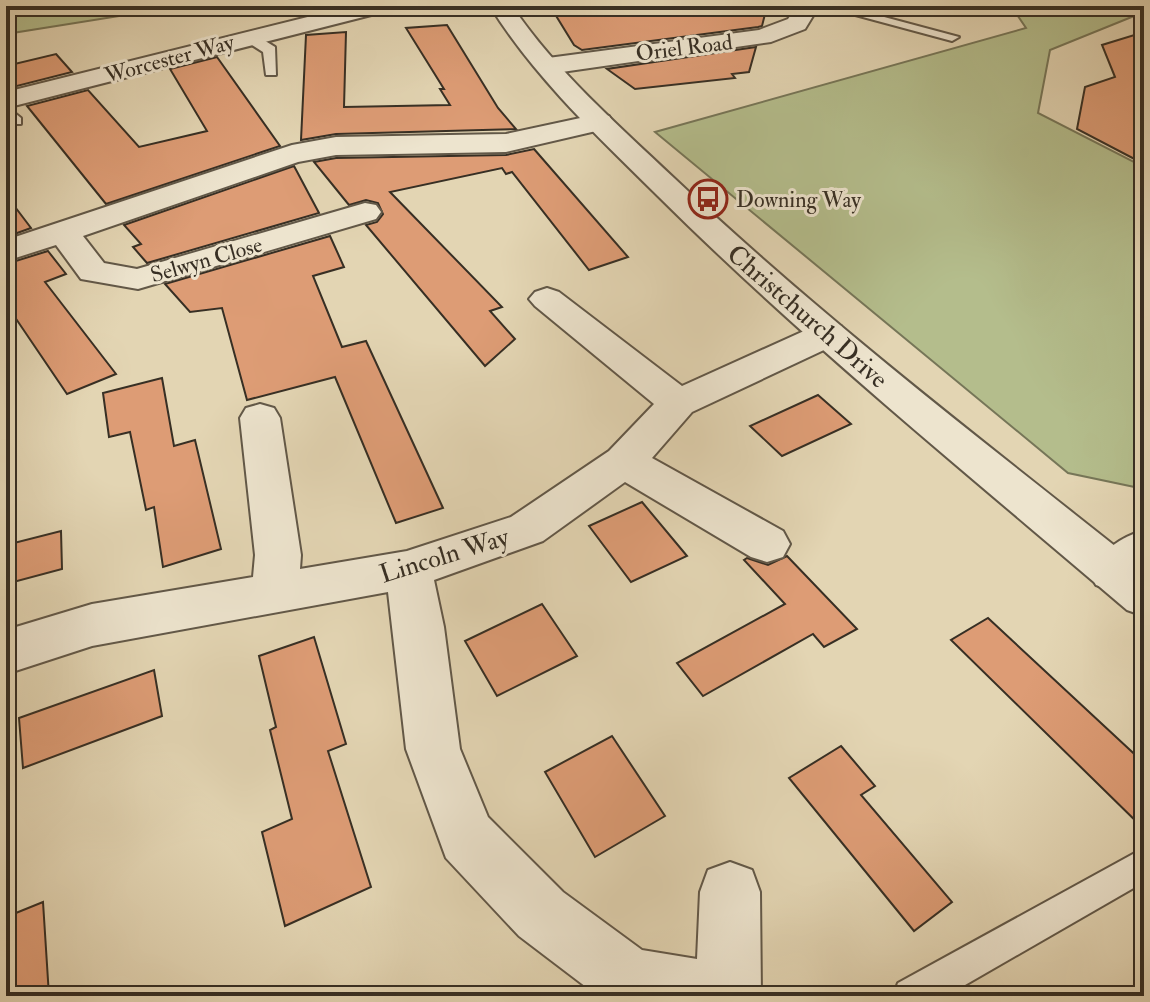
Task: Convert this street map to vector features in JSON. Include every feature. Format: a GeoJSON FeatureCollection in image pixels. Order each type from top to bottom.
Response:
{"type":"FeatureCollection","features":[{"type":"Feature","properties":{"kind":"street","name":"Worcester Way"},"geometry":{"type":"LineString","coordinates":[[9,110],[325,11],[379,6]]}},
{"type":"Feature","properties":{"kind":"street","name":"Christchurch Drive"},"geometry":{"type":"LineString","coordinates":[[501,6],[522,38],[599,122],[724,243],[828,334],[1134,572]]}},
{"type":"Feature","properties":{"kind":"street","name":"Oriel Road"},"geometry":{"type":"LineString","coordinates":[[548,66],[763,37],[797,24],[808,6]]}},
{"type":"Feature","properties":{"kind":"street"},"geometry":{"type":"LineString","coordinates":[[6,251],[292,154],[336,146],[506,143],[599,122]]}},
{"type":"Feature","properties":{"kind":"street","name":"Selwyn Close"},"geometry":{"type":"LineString","coordinates":[[63,232],[93,272],[138,279],[365,212]]}},
{"type":"Feature","properties":{"kind":"street"},"geometry":{"type":"LineString","coordinates":[[547,299],[678,403]]}},
{"type":"Feature","properties":{"kind":"street","name":"Lincoln Way"},"geometry":{"type":"LineString","coordinates":[[6,652],[92,625],[408,570],[527,529],[624,462],[678,403],[828,334]]}},
{"type":"Feature","properties":{"kind":"street"},"geometry":{"type":"LineString","coordinates":[[260,418],[278,555],[275,595]]}},
{"type":"Feature","properties":{"kind":"street"},"geometry":{"type":"LineString","coordinates":[[624,462],[767,544]]}},
{"type":"Feature","properties":{"kind":"street"},"geometry":{"type":"LineString","coordinates":[[408,570],[419,627],[433,749],[467,837],[541,914],[625,988],[720,996]]}},
{"type":"Feature","properties":{"kind":"street"},"geometry":{"type":"LineString","coordinates":[[728,996],[730,892]]}},
{"type":"Feature","properties":{"kind":"lane"},"geometry":{"type":"LineString","coordinates":[[828,6],[952,37]]}},
{"type":"Feature","properties":{"kind":"lane"},"geometry":{"type":"LineString","coordinates":[[249,37],[270,50],[271,72]]}},
{"type":"Feature","properties":{"kind":"lane"},"geometry":{"type":"LineString","coordinates":[[911,996],[1144,864]]}},
{"type":"Feature","properties":{"kind":"green space"},"geometry":{"type":"Polygon","coordinates":[[[6,6],[176,6],[176,7],[6,34],[6,6]]]}},
{"type":"Feature","properties":{"kind":"green space"},"geometry":{"type":"Polygon","coordinates":[[[1011,6],[1144,6],[1144,12],[1050,50],[1038,113],[1144,167],[1144,489],[1068,473],[655,132],[1026,28],[1011,6]]]}},
{"type":"Feature","properties":{"kind":"building"},"geometry":{"type":"Polygon","coordinates":[[[550,6],[764,6],[761,13],[765,14],[762,26],[758,27],[582,50],[574,45],[550,6]]]}},
{"type":"Feature","properties":{"kind":"building"},"geometry":{"type":"Polygon","coordinates":[[[447,25],[498,108],[516,129],[336,134],[301,140],[306,35],[346,32],[344,107],[450,105],[440,89],[444,89],[406,28],[447,25]]]}},
{"type":"Feature","properties":{"kind":"building"},"geometry":{"type":"Polygon","coordinates":[[[1144,32],[1144,164],[1077,129],[1085,87],[1115,77],[1102,45],[1144,32]]]}},
{"type":"Feature","properties":{"kind":"building"},"geometry":{"type":"Polygon","coordinates":[[[756,47],[749,72],[732,74],[735,78],[635,89],[607,69],[756,47]]]}},
{"type":"Feature","properties":{"kind":"building"},"geometry":{"type":"Polygon","coordinates":[[[56,54],[72,72],[13,87],[6,79],[6,66],[56,54]]]}},
{"type":"Feature","properties":{"kind":"building"},"geometry":{"type":"Polygon","coordinates":[[[217,57],[280,146],[106,204],[27,106],[88,90],[139,147],[207,131],[170,69],[217,57]]]}},
{"type":"Feature","properties":{"kind":"building"},"geometry":{"type":"Polygon","coordinates":[[[534,149],[628,257],[589,270],[512,172],[506,174],[502,168],[390,192],[502,307],[490,311],[515,339],[485,366],[366,225],[377,222],[383,214],[378,203],[366,200],[349,205],[314,162],[336,158],[506,155],[534,149]]]}},
{"type":"Feature","properties":{"kind":"building"},"geometry":{"type":"Polygon","coordinates":[[[294,166],[319,213],[147,263],[133,247],[141,244],[124,225],[294,166]]]}},
{"type":"Feature","properties":{"kind":"building"},"geometry":{"type":"Polygon","coordinates":[[[6,195],[31,228],[6,237],[6,195]]]}},
{"type":"Feature","properties":{"kind":"building"},"geometry":{"type":"Polygon","coordinates":[[[330,236],[344,267],[313,276],[342,347],[366,341],[443,508],[396,523],[335,377],[247,400],[222,308],[190,312],[165,284],[330,236]]]}},
{"type":"Feature","properties":{"kind":"building"},"geometry":{"type":"Polygon","coordinates":[[[48,251],[66,274],[45,282],[116,374],[67,394],[6,304],[6,264],[48,251]]]}},
{"type":"Feature","properties":{"kind":"building"},"geometry":{"type":"Polygon","coordinates":[[[162,378],[174,446],[195,440],[221,549],[163,567],[154,507],[146,510],[130,432],[109,437],[103,393],[162,378]]]}},
{"type":"Feature","properties":{"kind":"building"},"geometry":{"type":"Polygon","coordinates":[[[818,395],[851,424],[782,456],[750,426],[818,395]]]}},
{"type":"Feature","properties":{"kind":"building"},"geometry":{"type":"Polygon","coordinates":[[[642,502],[687,556],[631,582],[589,526],[642,502]]]}},
{"type":"Feature","properties":{"kind":"building"},"geometry":{"type":"Polygon","coordinates":[[[61,531],[62,569],[6,584],[6,545],[61,531]]]}},
{"type":"Feature","properties":{"kind":"building"},"geometry":{"type":"Polygon","coordinates":[[[787,556],[857,629],[824,647],[813,634],[703,696],[677,663],[785,604],[744,560],[747,558],[768,565],[787,556]]]}},
{"type":"Feature","properties":{"kind":"building"},"geometry":{"type":"Polygon","coordinates":[[[542,604],[577,656],[497,696],[465,641],[542,604]]]}},
{"type":"Feature","properties":{"kind":"building"},"geometry":{"type":"Polygon","coordinates":[[[988,618],[1144,763],[1144,829],[951,640],[988,618]]]}},
{"type":"Feature","properties":{"kind":"building"},"geometry":{"type":"Polygon","coordinates":[[[314,637],[346,744],[328,751],[371,887],[285,926],[262,832],[292,819],[270,730],[276,727],[259,656],[314,637]]]}},
{"type":"Feature","properties":{"kind":"building"},"geometry":{"type":"Polygon","coordinates":[[[154,670],[162,716],[23,768],[19,718],[154,670]]]}},
{"type":"Feature","properties":{"kind":"building"},"geometry":{"type":"Polygon","coordinates":[[[612,736],[665,816],[595,857],[545,772],[612,736]]]}},
{"type":"Feature","properties":{"kind":"building"},"geometry":{"type":"Polygon","coordinates":[[[841,746],[875,786],[861,795],[952,902],[914,931],[789,778],[841,746]]]}},
{"type":"Feature","properties":{"kind":"building"},"geometry":{"type":"Polygon","coordinates":[[[43,902],[49,996],[6,996],[6,917],[43,902]]]}},
{"type":"Feature","properties":{"kind":"place","name":"Downing Way"},"geometry":{"type":"Point","coordinates":[708,199]}}]}
